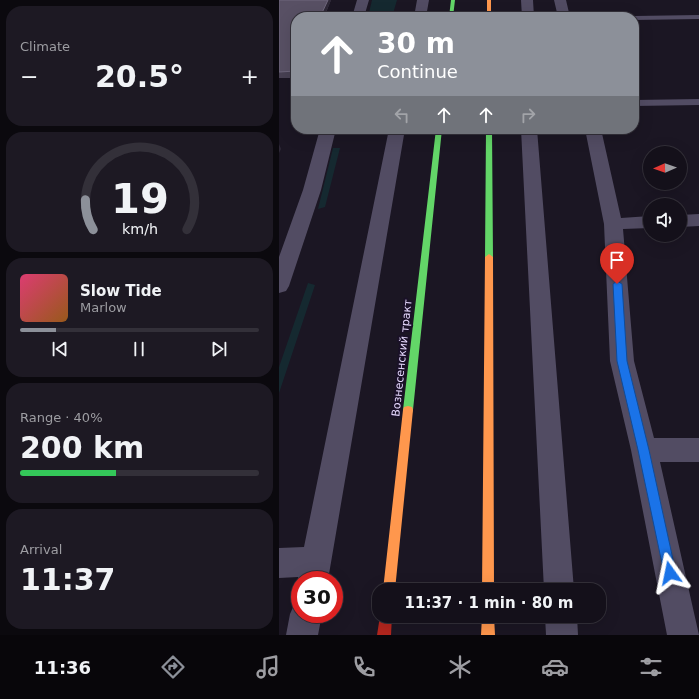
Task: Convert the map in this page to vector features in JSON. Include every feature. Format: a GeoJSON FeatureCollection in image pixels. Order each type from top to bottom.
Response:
{"type":"FeatureCollection","features":[{"type":"Feature","properties":{"kind":"main road"},"geometry":{"type":"LineString","coordinates":[[452,12],[453,0]]}},
{"type":"Feature","properties":{"kind":"main road"},"geometry":{"type":"LineString","coordinates":[[489,0],[489,12]]}},
{"type":"Feature","properties":{"kind":"main road","name":"Вознесенский тракт"},"geometry":{"type":"LineString","coordinates":[[390,583],[438,134]]}},
{"type":"Feature","properties":{"kind":"main road"},"geometry":{"type":"LineString","coordinates":[[488,583],[489,134]]}},
{"type":"Feature","properties":{"kind":"main road"},"geometry":{"type":"LineString","coordinates":[[384,635],[385,623]]}},
{"type":"Feature","properties":{"kind":"main road"},"geometry":{"type":"LineString","coordinates":[[488,623],[488,635]]}},
{"type":"Feature","properties":{"kind":"street"},"geometry":{"type":"LineString","coordinates":[[359,12],[363,0]]}},
{"type":"Feature","properties":{"kind":"street"},"geometry":{"type":"LineString","coordinates":[[421,12],[423,0]]}},
{"type":"Feature","properties":{"kind":"street"},"geometry":{"type":"LineString","coordinates":[[527,0],[528,12]]}},
{"type":"Feature","properties":{"kind":"street"},"geometry":{"type":"LineString","coordinates":[[560,0],[564,12]]}},
{"type":"Feature","properties":{"kind":"street"},"geometry":{"type":"LineString","coordinates":[[279,286],[312,190],[327,134]]}},
{"type":"Feature","properties":{"kind":"street"},"geometry":{"type":"LineString","coordinates":[[279,563],[314,570],[396,134]]}},
{"type":"Feature","properties":{"kind":"street"},"geometry":{"type":"LineString","coordinates":[[529,134],[559,583]]}},
{"type":"Feature","properties":{"kind":"street"},"geometry":{"type":"LineString","coordinates":[[594,134],[613,224],[622,361],[683,635]]}},
{"type":"Feature","properties":{"kind":"street"},"geometry":{"type":"LineString","coordinates":[[687,221],[699,220]]}},
{"type":"Feature","properties":{"kind":"street"},"geometry":{"type":"LineString","coordinates":[[613,224],[643,222]]}},
{"type":"Feature","properties":{"kind":"street"},"geometry":{"type":"LineString","coordinates":[[643,450],[699,450]]}},
{"type":"Feature","properties":{"kind":"street"},"geometry":{"type":"LineString","coordinates":[[302,635],[304,623]]}},
{"type":"Feature","properties":{"kind":"street"},"geometry":{"type":"LineString","coordinates":[[561,623],[562,635]]}},
{"type":"Feature","properties":{"kind":"lane"},"geometry":{"type":"LineString","coordinates":[[639,18],[699,17]]}},
{"type":"Feature","properties":{"kind":"lane"},"geometry":{"type":"LineString","coordinates":[[639,103],[699,102]]}},
{"type":"Feature","properties":{"kind":"shaded area"},"geometry":{"type":"Polygon","coordinates":[[[372,0],[397,0],[393,12],[369,12],[372,0]]]}},
{"type":"Feature","properties":{"kind":"shaded area"},"geometry":{"type":"Polygon","coordinates":[[[333,148],[340,148],[325,207],[318,209],[333,148]]]}},
{"type":"Feature","properties":{"kind":"shaded area"},"geometry":{"type":"Polygon","coordinates":[[[308,283],[315,285],[279,393],[279,367],[308,283]]]}},
{"type":"Feature","properties":{"kind":"building"},"geometry":{"type":"Polygon","coordinates":[[[279,0],[328,0],[322,12],[291,12],[291,71],[279,72],[279,0]]]}},
{"type":"Feature","properties":{"kind":"traffic: fast"},"geometry":{"type":"LineString","coordinates":[[452,12],[453,0]]}},
{"type":"Feature","properties":{"kind":"traffic: fast"},"geometry":{"type":"LineString","coordinates":[[408,410],[438,134]]}},
{"type":"Feature","properties":{"kind":"traffic: fast"},"geometry":{"type":"LineString","coordinates":[[489,134],[489,257]]}},
{"type":"Feature","properties":{"kind":"traffic: slow"},"geometry":{"type":"LineString","coordinates":[[489,0],[489,12]]}},
{"type":"Feature","properties":{"kind":"traffic: slow"},"geometry":{"type":"LineString","coordinates":[[488,583],[489,257]]}},
{"type":"Feature","properties":{"kind":"traffic: slow"},"geometry":{"type":"LineString","coordinates":[[390,583],[408,410]]}},
{"type":"Feature","properties":{"kind":"traffic: slow"},"geometry":{"type":"LineString","coordinates":[[488,623],[488,635]]}},
{"type":"Feature","properties":{"kind":"traffic: jam"},"geometry":{"type":"LineString","coordinates":[[384,635],[385,623]]}},
{"type":"Feature","properties":{"kind":"route"},"geometry":{"type":"LineString","coordinates":[[617,284],[622,361],[670,573]]}}]}
